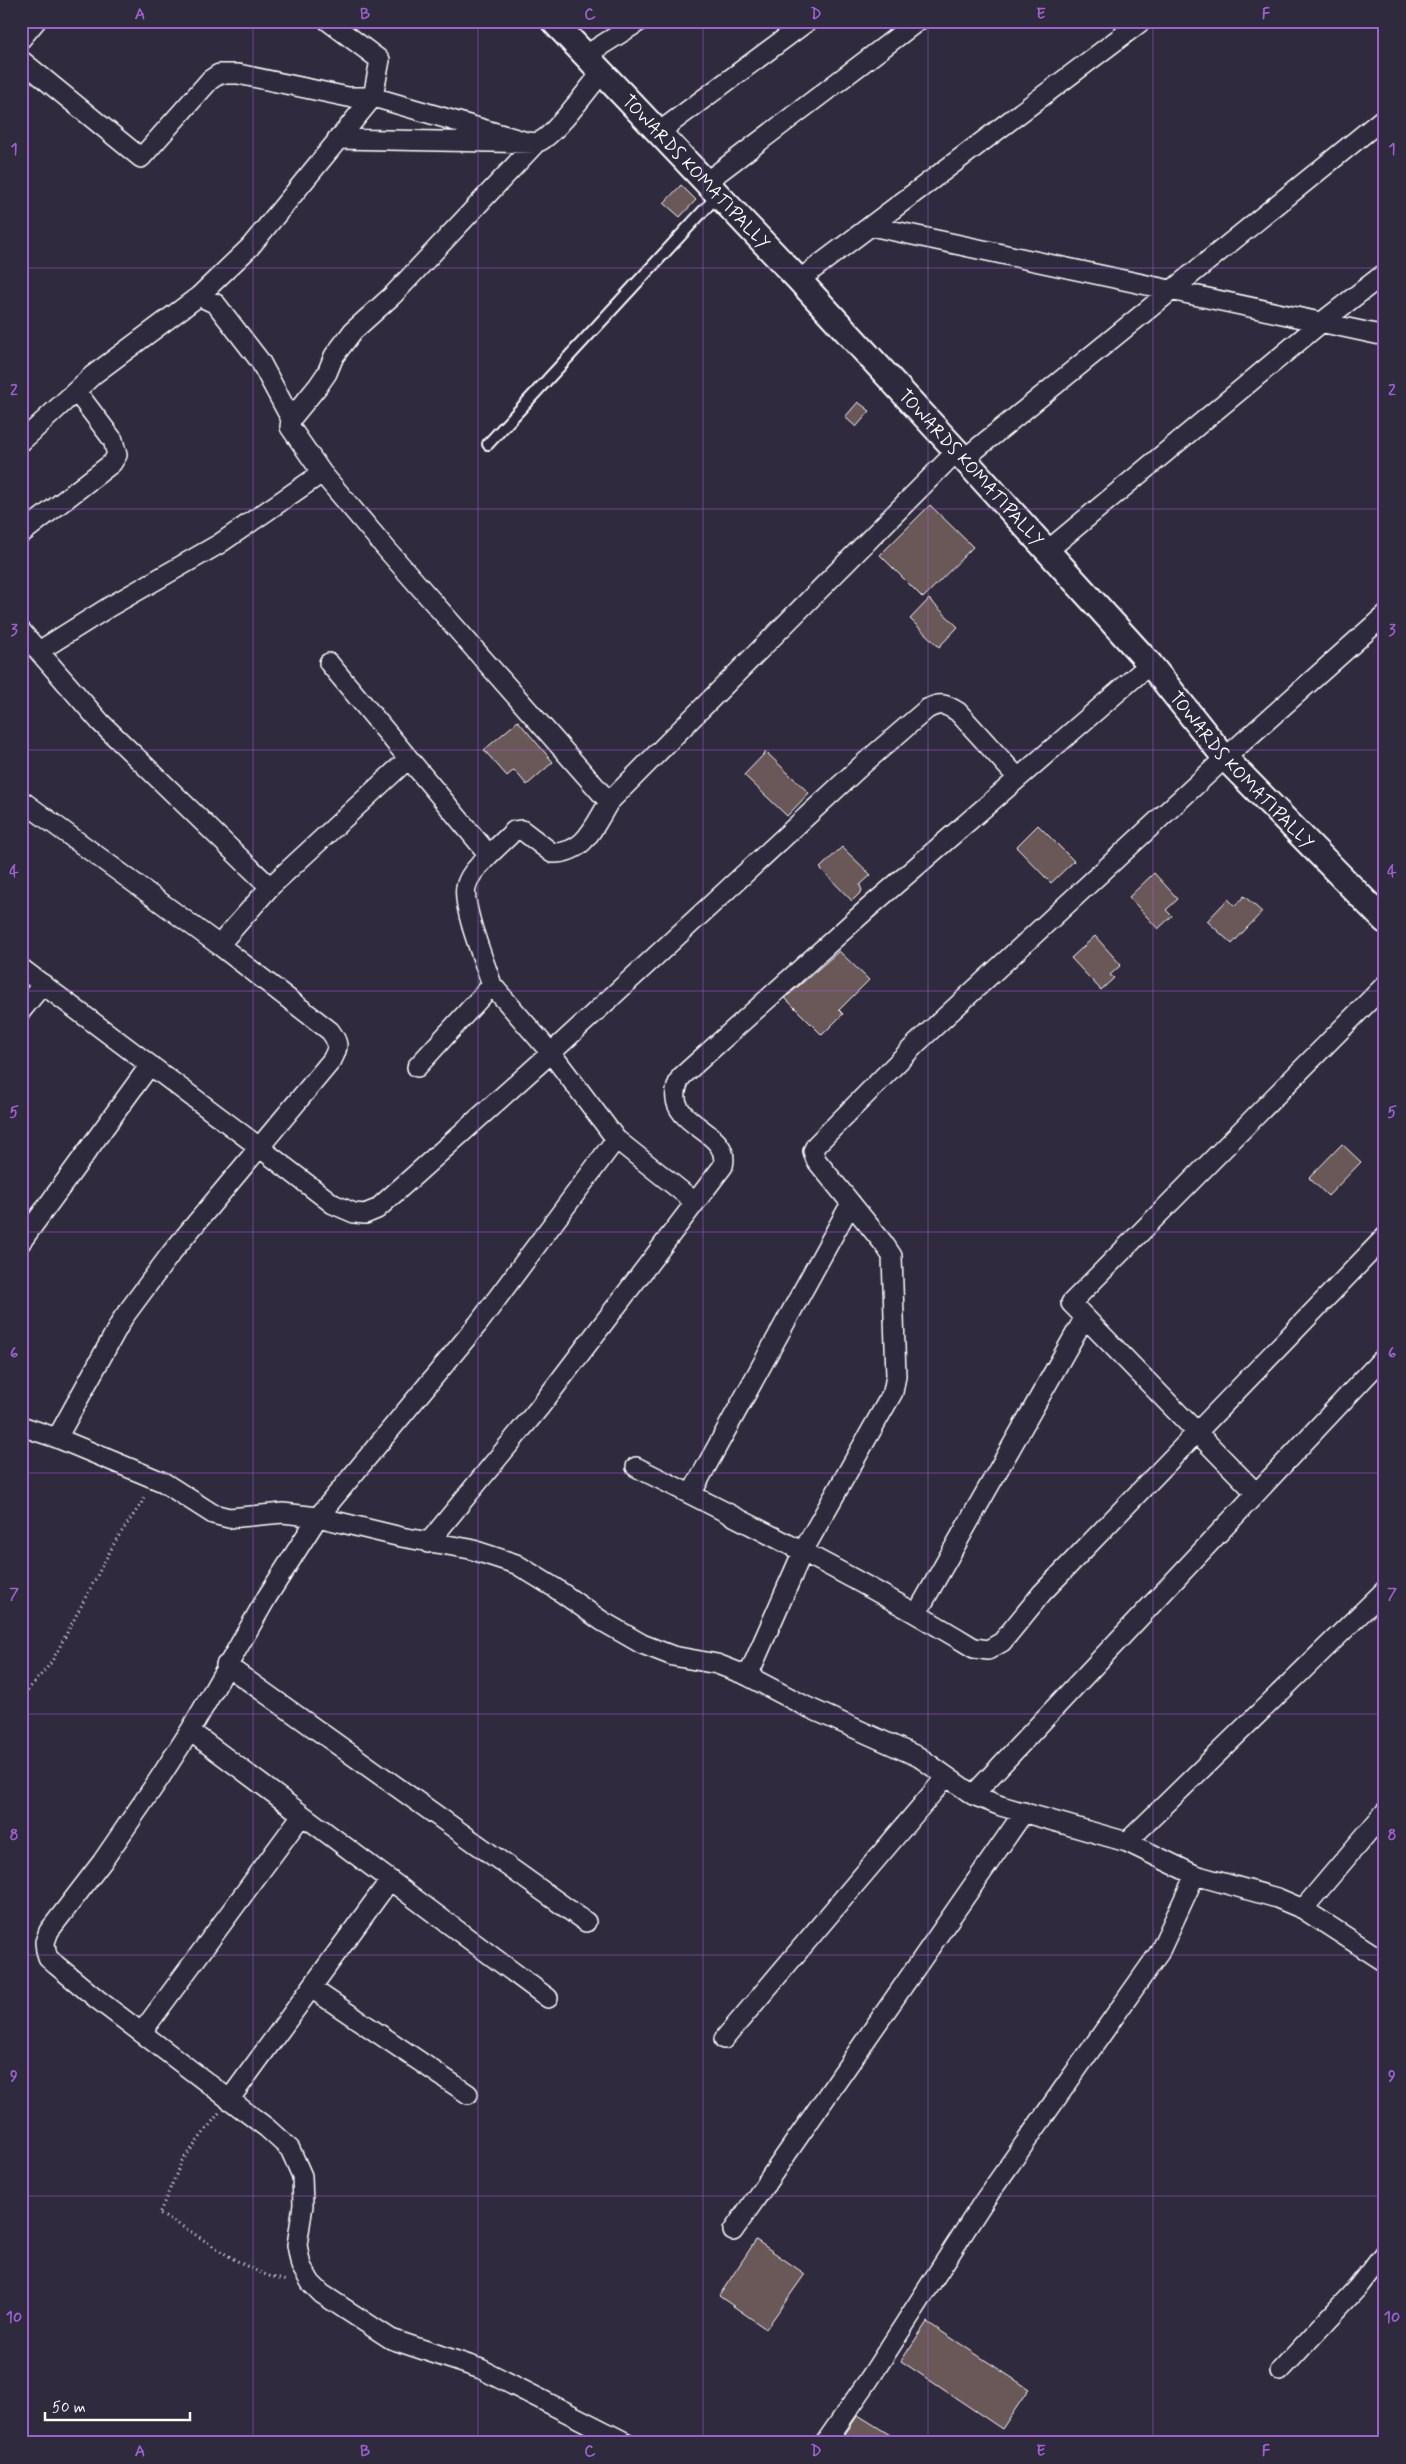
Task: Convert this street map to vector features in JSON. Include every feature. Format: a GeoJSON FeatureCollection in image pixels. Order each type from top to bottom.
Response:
{"type":"FeatureCollection","features":[{"type":"Feature","properties":{"kind":"street"},"geometry":{"type":"LineString","coordinates":[[21,39],[36,21]]}},
{"type":"Feature","properties":{"kind":"street"},"geometry":{"type":"LineString","coordinates":[[21,442],[93,375],[199,296],[250,247],[373,97],[380,60],[328,21]]}},
{"type":"Feature","properties":{"kind":"street","name":"TOWARDS KOMATIPALLY"},"geometry":{"type":"LineString","coordinates":[[553,21],[595,63],[961,455],[1150,664],[1225,758],[1385,921]]}},
{"type":"Feature","properties":{"kind":"street"},"geometry":{"type":"LineString","coordinates":[[21,60],[141,158],[210,80],[219,74],[238,74],[348,97],[373,97],[527,142],[538,142],[545,139],[556,128],[595,63],[640,21]]}},
{"type":"Feature","properties":{"kind":"street"},"geometry":{"type":"LineString","coordinates":[[659,132],[808,21]]}},
{"type":"Feature","properties":{"kind":"street"},"geometry":{"type":"LineString","coordinates":[[712,189],[918,21]]}},
{"type":"Feature","properties":{"kind":"street"},"geometry":{"type":"LineString","coordinates":[[799,280],[1142,21]]}},
{"type":"Feature","properties":{"kind":"street"},"geometry":{"type":"LineString","coordinates":[[695,1202],[616,1139],[551,1053],[492,985],[467,906],[466,887],[472,874],[488,855],[514,831],[522,830],[552,853],[575,850],[584,842],[609,802],[961,455],[1172,290],[1385,117]]}},
{"type":"Feature","properties":{"kind":"street"},"geometry":{"type":"LineString","coordinates":[[337,139],[536,143],[393,295],[354,331],[334,356],[327,373],[318,386],[291,419],[290,427],[322,473],[389,552],[609,802]]}},
{"type":"Feature","properties":{"kind":"street"},"geometry":{"type":"LineString","coordinates":[[871,226],[1385,336]]}},
{"type":"Feature","properties":{"kind":"street"},"geometry":{"type":"LineString","coordinates":[[1047,551],[1322,322],[1385,273]]}},
{"type":"Feature","properties":{"kind":"street"},"geometry":{"type":"LineString","coordinates":[[199,296],[216,304],[260,361],[291,419]]}},
{"type":"Feature","properties":{"kind":"street"},"geometry":{"type":"LineString","coordinates":[[21,534],[112,463],[117,455],[113,440],[76,391]]}},
{"type":"Feature","properties":{"kind":"street"},"geometry":{"type":"LineString","coordinates":[[39,651],[109,607],[219,544],[322,473]]}},
{"type":"Feature","properties":{"kind":"street"},"geometry":{"type":"LineString","coordinates":[[748,1676],[803,1551],[892,1392],[896,1376],[892,1256],[814,1156],[813,1151],[819,1140],[917,1043],[1225,758],[1385,615]]}},
{"type":"Feature","properties":{"kind":"street"},"geometry":{"type":"LineString","coordinates":[[21,630],[101,723],[270,887]]}},
{"type":"Feature","properties":{"kind":"street"},"geometry":{"type":"LineString","coordinates":[[329,663],[407,760],[488,855]]}},
{"type":"Feature","properties":{"kind":"street"},"geometry":{"type":"LineString","coordinates":[[428,1543],[539,1408],[723,1166],[725,1159],[723,1151],[716,1141],[681,1112],[676,1104],[674,1095],[681,1078],[865,911],[1150,664]]}},
{"type":"Feature","properties":{"kind":"street"},"geometry":{"type":"LineString","coordinates":[[21,968],[260,1146],[333,1204],[354,1213],[365,1214],[377,1209],[551,1053],[862,765],[927,709],[937,703],[947,704],[958,712],[1018,778]]}},
{"type":"Feature","properties":{"kind":"street"},"geometry":{"type":"LineString","coordinates":[[219,945],[270,887],[407,760]]}},
{"type":"Feature","properties":{"kind":"street"},"geometry":{"type":"LineString","coordinates":[[21,800],[219,945],[330,1031],[338,1042],[338,1050],[332,1060],[172,1252],[123,1318],[57,1438]]}},
{"type":"Feature","properties":{"kind":"street"},"geometry":{"type":"LineString","coordinates":[[21,1011],[43,984]]}},
{"type":"Feature","properties":{"kind":"street"},"geometry":{"type":"LineString","coordinates":[[417,1067],[492,985]]}},
{"type":"Feature","properties":{"kind":"street"},"geometry":{"type":"LineString","coordinates":[[1256,1493],[1071,1303],[1385,985]]}},
{"type":"Feature","properties":{"kind":"street"},"geometry":{"type":"LineString","coordinates":[[21,1242],[150,1065]]}},
{"type":"Feature","properties":{"kind":"street"},"geometry":{"type":"LineString","coordinates":[[616,1139],[478,1324],[318,1516],[226,1665],[190,1731],[102,1862],[49,1931],[45,1942],[48,1958],[56,1965],[290,2149],[297,2161],[302,2176],[303,2205],[297,2246],[301,2266],[322,2294],[391,2340],[481,2369],[627,2443]]}},
{"type":"Feature","properties":{"kind":"street"},"geometry":{"type":"LineString","coordinates":[[690,1494],[851,1203]]}},
{"type":"Feature","properties":{"kind":"street"},"geometry":{"type":"LineString","coordinates":[[636,1467],[803,1551],[916,1613],[974,1648],[988,1650],[1002,1642],[1042,1593],[1385,1237]]}},
{"type":"Feature","properties":{"kind":"street"},"geometry":{"type":"LineString","coordinates":[[916,1613],[1085,1317]]}},
{"type":"Feature","properties":{"kind":"street"},"geometry":{"type":"LineString","coordinates":[[974,1795],[1385,1356]]}},
{"type":"Feature","properties":{"kind":"street"},"geometry":{"type":"LineString","coordinates":[[21,1426],[57,1438],[152,1478],[191,1498],[213,1514],[229,1518],[283,1513],[318,1516],[428,1543],[470,1549],[516,1564],[555,1588],[602,1621],[642,1644],[674,1656],[717,1664],[748,1676],[805,1706],[919,1757],[974,1795],[1126,1842],[1195,1875],[1277,1898],[1303,1909],[1385,1962]]}},
{"type":"Feature","properties":{"kind":"street"},"geometry":{"type":"LineString","coordinates":[[1126,1842],[1385,1590]]}},
{"type":"Feature","properties":{"kind":"street"},"geometry":{"type":"LineString","coordinates":[[226,1665],[586,1922]]}},
{"type":"Feature","properties":{"kind":"street"},"geometry":{"type":"LineString","coordinates":[[190,1731],[548,1998]]}},
{"type":"Feature","properties":{"kind":"street"},"geometry":{"type":"LineString","coordinates":[[724,2039],[946,1777]]}},
{"type":"Feature","properties":{"kind":"street"},"geometry":{"type":"LineString","coordinates":[[733,2231],[1024,1812]]}},
{"type":"Feature","properties":{"kind":"street"},"geometry":{"type":"LineString","coordinates":[[1303,1909],[1385,1812]]}},
{"type":"Feature","properties":{"kind":"street"},"geometry":{"type":"LineString","coordinates":[[142,2032],[302,1815]]}},
{"type":"Feature","properties":{"kind":"street"},"geometry":{"type":"LineString","coordinates":[[825,2443],[868,2381],[984,2201],[1159,1953],[1195,1875]]}},
{"type":"Feature","properties":{"kind":"street"},"geometry":{"type":"LineString","coordinates":[[229,2100],[390,1880]]}},
{"type":"Feature","properties":{"kind":"street"},"geometry":{"type":"LineString","coordinates":[[311,1988],[468,2094]]}},
{"type":"Feature","properties":{"kind":"street"},"geometry":{"type":"LineString","coordinates":[[1280,2371],[1358,2287],[1385,2252]]}},
{"type":"Feature","properties":{"kind":"lane"},"geometry":{"type":"LineString","coordinates":[[488,444],[712,189]]}},
{"type":"Feature","properties":{"kind":"path"},"geometry":{"type":"LineString","coordinates":[[21,1698],[51,1663],[116,1540],[141,1504],[152,1478]]}},
{"type":"Feature","properties":{"kind":"path"},"geometry":{"type":"LineString","coordinates":[[229,2100],[182,2161],[159,2214],[173,2221],[216,2250],[276,2279],[315,2287]]}},
{"type":"Feature","properties":{"kind":"building"},"geometry":{"type":"Polygon","coordinates":[[[681,185],[696,200],[680,217],[664,203],[681,185]]]}},
{"type":"Feature","properties":{"kind":"building"},"geometry":{"type":"Polygon","coordinates":[[[858,402],[870,411],[856,427],[845,417],[858,402]]]}},
{"type":"Feature","properties":{"kind":"building"},"geometry":{"type":"Polygon","coordinates":[[[930,505],[973,547],[923,598],[880,555],[930,505]]]}},
{"type":"Feature","properties":{"kind":"building"},"geometry":{"type":"Polygon","coordinates":[[[929,599],[958,627],[939,647],[910,619],[929,599]]]}},
{"type":"Feature","properties":{"kind":"building"},"geometry":{"type":"Polygon","coordinates":[[[518,721],[553,762],[527,785],[514,770],[507,776],[484,750],[518,721]]]}},
{"type":"Feature","properties":{"kind":"building"},"geometry":{"type":"Polygon","coordinates":[[[766,752],[809,793],[787,816],[744,775],[766,752]]]}},
{"type":"Feature","properties":{"kind":"building"},"geometry":{"type":"Polygon","coordinates":[[[1038,825],[1074,861],[1051,883],[1016,847],[1038,825]]]}},
{"type":"Feature","properties":{"kind":"building"},"geometry":{"type":"Polygon","coordinates":[[[842,847],[871,875],[860,885],[862,891],[852,901],[820,868],[842,847]]]}},
{"type":"Feature","properties":{"kind":"building"},"geometry":{"type":"Polygon","coordinates":[[[1154,873],[1178,899],[1166,910],[1172,916],[1158,929],[1129,897],[1154,873]]]}},
{"type":"Feature","properties":{"kind":"building"},"geometry":{"type":"Polygon","coordinates":[[[1244,896],[1262,912],[1232,944],[1207,921],[1228,899],[1235,906],[1244,896]]]}},
{"type":"Feature","properties":{"kind":"building"},"geometry":{"type":"Polygon","coordinates":[[[1095,936],[1121,965],[1110,975],[1114,978],[1101,990],[1071,958],[1095,936]]]}},
{"type":"Feature","properties":{"kind":"building"},"geometry":{"type":"Polygon","coordinates":[[[839,951],[869,980],[839,1010],[843,1014],[822,1035],[785,998],[839,951]]]}},
{"type":"Feature","properties":{"kind":"building"},"geometry":{"type":"Polygon","coordinates":[[[1342,1144],[1361,1162],[1328,1196],[1309,1178],[1342,1144]]]}},
{"type":"Feature","properties":{"kind":"building"},"geometry":{"type":"Polygon","coordinates":[[[756,2240],[805,2274],[766,2329],[719,2296],[756,2240]]]}},
{"type":"Feature","properties":{"kind":"building"},"geometry":{"type":"Polygon","coordinates":[[[927,2322],[1029,2389],[1002,2429],[901,2361],[927,2322]]]}},
{"type":"Feature","properties":{"kind":"building"},"geometry":{"type":"Polygon","coordinates":[[[858,2415],[903,2443],[839,2443],[858,2415]]]}}]}
